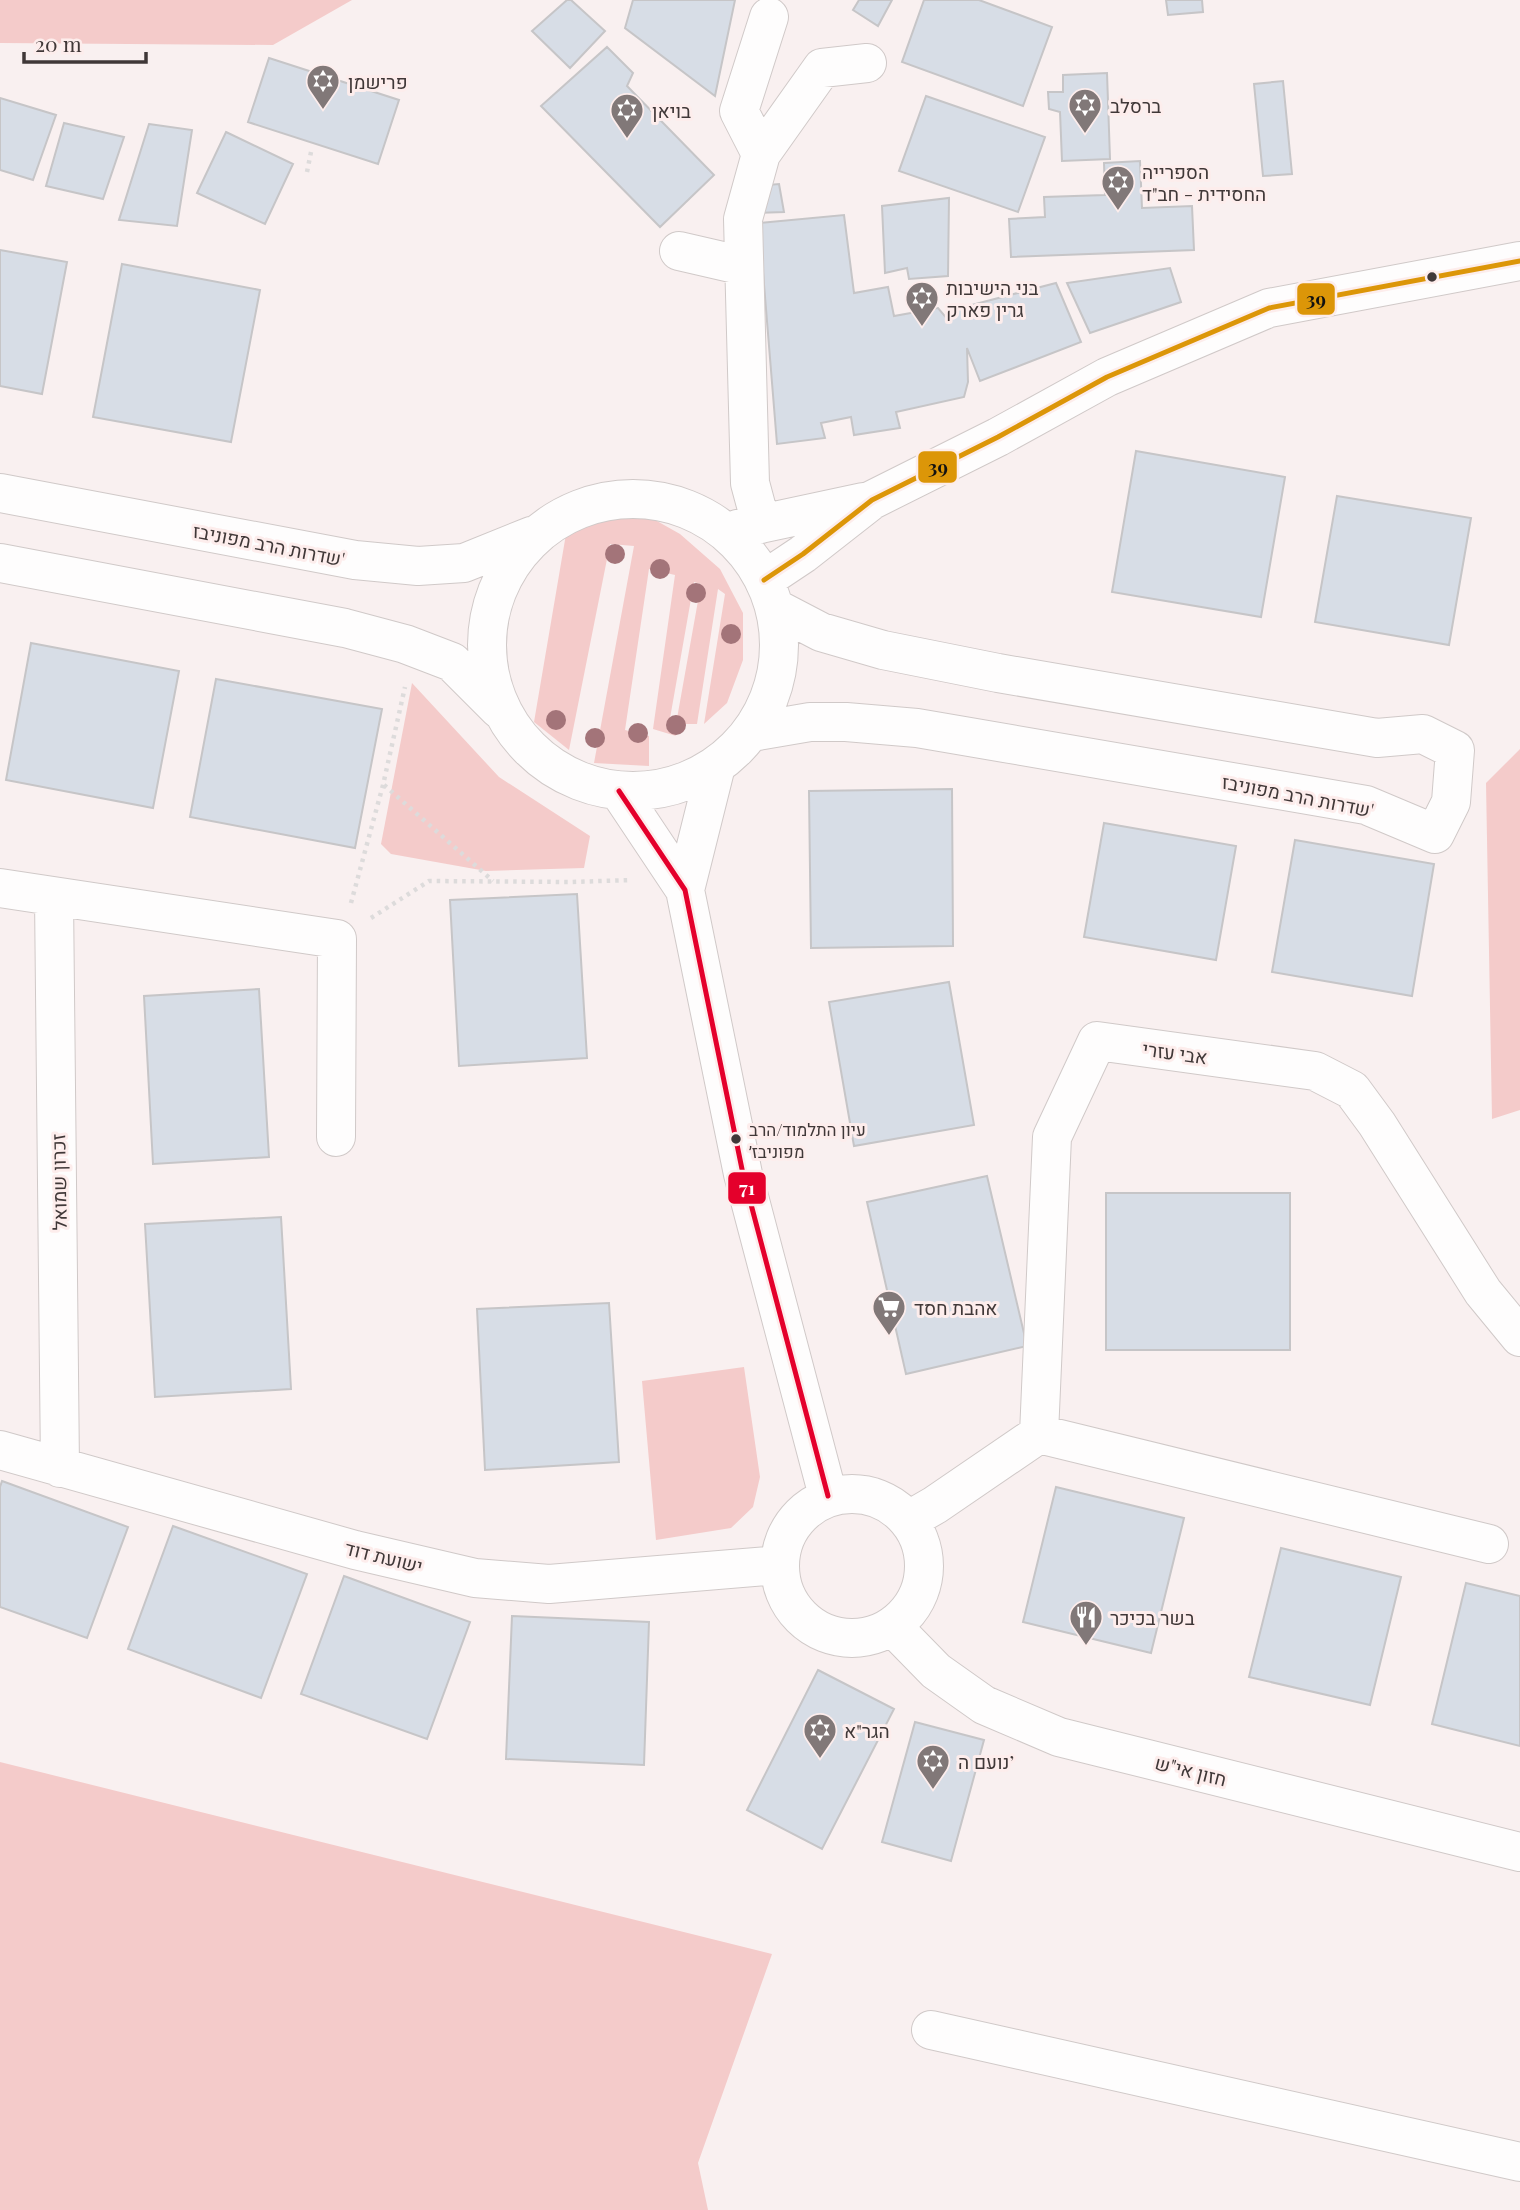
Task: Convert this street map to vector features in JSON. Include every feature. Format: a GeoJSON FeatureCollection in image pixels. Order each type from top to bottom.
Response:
{"type":"FeatureCollection","features":[{"type":"Feature","properties":{"kind":"street"},"geometry":{"type":"LineString","coordinates":[[761,154],[739,111],[769,17]]}},
{"type":"Feature","properties":{"kind":"street"},"geometry":{"type":"LineString","coordinates":[[0,563],[345,628],[405,644],[452,662],[500,710],[524,745],[563,774],[590,786],[619,791],[669,787],[716,766],[736,751],[752,732],[765,711],[779,667],[779,622],[754,561],[744,528],[750,483],[743,219],[761,154],[822,68],[867,63]]}},
{"type":"Feature","properties":{"kind":"street"},"geometry":{"type":"LineString","coordinates":[[679,251],[744,266]]}},
{"type":"Feature","properties":{"kind":"street"},"geometry":{"type":"LineString","coordinates":[[769,594],[803,554],[872,500],[998,437],[1107,377],[1269,308],[1520,261]]}},
{"type":"Feature","properties":{"kind":"street","name":"שדרות הרב מפוניבז'"},"geometry":{"type":"LineString","coordinates":[[0,493],[355,560],[418,566],[464,563],[536,534]]}},
{"type":"Feature","properties":{"kind":"street"},"geometry":{"type":"LineString","coordinates":[[500,710],[489,677],[485,643],[489,609],[507,568],[536,534],[574,510],[617,498],[661,500],[744,528],[872,500]]}},
{"type":"Feature","properties":{"kind":"street","name":"שדרות הרב מפוניבז'"},"geometry":{"type":"LineString","coordinates":[[752,732],[822,722],[917,728],[1366,805],[1435,834],[1451,802],[1455,750],[1423,734],[1377,738],[998,673],[883,650],[836,638],[769,594]]}},
{"type":"Feature","properties":{"kind":"street"},"geometry":{"type":"LineString","coordinates":[[685,890],[716,766]]}},
{"type":"Feature","properties":{"kind":"street"},"geometry":{"type":"LineString","coordinates":[[619,791],[685,890],[743,1174],[828,1496]]}},
{"type":"Feature","properties":{"kind":"street"},"geometry":{"type":"LineString","coordinates":[[0,888],[337,939],[336,1137]]}},
{"type":"Feature","properties":{"kind":"street","name":"זכרון שמואל"},"geometry":{"type":"LineString","coordinates":[[54,897],[60,1468]]}},
{"type":"Feature","properties":{"kind":"street","name":"אבי עזרי"},"geometry":{"type":"LineString","coordinates":[[1039,1434],[1052,1137],[1097,1041],[1315,1071],[1352,1090],[1377,1124],[1483,1292],[1520,1337]]}},
{"type":"Feature","properties":{"kind":"street"},"geometry":{"type":"LineString","coordinates":[[909,1520],[1039,1434],[1489,1544]]}},
{"type":"Feature","properties":{"kind":"street","name":"ישועת דוד"},"geometry":{"type":"LineString","coordinates":[[0,1450],[355,1550],[475,1578],[549,1584],[779,1565]]}},
{"type":"Feature","properties":{"kind":"street"},"geometry":{"type":"LineString","coordinates":[[858,1493],[882,1499],[909,1520],[922,1543],[925,1571],[919,1595],[907,1614],[892,1626],[864,1638],[838,1638],[825,1634],[803,1620],[783,1591],[779,1565],[780,1550],[790,1526],[806,1509],[828,1496],[858,1493]]}},
{"type":"Feature","properties":{"kind":"street","name":"חזון אי\"ש"},"geometry":{"type":"LineString","coordinates":[[892,1626],[936,1671],[984,1705],[1059,1737],[1520,1852]]}},
{"type":"Feature","properties":{"kind":"street"},"geometry":{"type":"LineString","coordinates":[[931,2029],[1520,2162]]}},
{"type":"Feature","properties":{"kind":"path"},"geometry":{"type":"LineString","coordinates":[[307,172],[311,152]]}},
{"type":"Feature","properties":{"kind":"path"},"geometry":{"type":"LineString","coordinates":[[337,939],[347,919],[383,785],[407,676]]}},
{"type":"Feature","properties":{"kind":"path"},"geometry":{"type":"LineString","coordinates":[[383,785],[494,882]]}},
{"type":"Feature","properties":{"kind":"path"},"geometry":{"type":"LineString","coordinates":[[337,939],[429,881],[634,880]]}},
{"type":"Feature","properties":{"kind":"shaded area"},"geometry":{"type":"Polygon","coordinates":[[[0,0],[352,0],[273,45],[0,43],[0,0]]]}},
{"type":"Feature","properties":{"kind":"shaded area"},"geometry":{"type":"Polygon","coordinates":[[[648,516],[680,534],[720,569],[743,613],[743,660],[727,703],[704,724],[725,594],[718,589],[697,724],[676,724],[701,584],[694,582],[669,724],[676,736],[653,729],[675,575],[649,569],[625,730],[649,736],[649,766],[594,763],[634,546],[610,544],[569,750],[534,722],[566,534],[610,517],[648,516]]]}},
{"type":"Feature","properties":{"kind":"shaded area"},"geometry":{"type":"Polygon","coordinates":[[[412,683],[499,777],[590,836],[584,868],[486,871],[391,854],[381,844],[412,683]]]}},
{"type":"Feature","properties":{"kind":"shaded area"},"geometry":{"type":"Polygon","coordinates":[[[1520,749],[1520,1110],[1492,1119],[1486,783],[1520,749]]]}},
{"type":"Feature","properties":{"kind":"shaded area"},"geometry":{"type":"Polygon","coordinates":[[[744,1367],[760,1477],[753,1507],[731,1528],[656,1540],[642,1381],[744,1367]]]}},
{"type":"Feature","properties":{"kind":"shaded area"},"geometry":{"type":"Polygon","coordinates":[[[0,1762],[772,1954],[698,2163],[708,2210],[0,2210],[0,1762]]]}},
{"type":"Feature","properties":{"kind":"building"},"geometry":{"type":"Polygon","coordinates":[[[567,0],[571,0],[605,31],[570,68],[532,31],[567,0]]]}},
{"type":"Feature","properties":{"kind":"building"},"geometry":{"type":"Polygon","coordinates":[[[633,0],[735,0],[715,96],[625,28],[633,0]]]}},
{"type":"Feature","properties":{"kind":"building"},"geometry":{"type":"Polygon","coordinates":[[[859,0],[892,0],[878,26],[853,10],[859,0]]]}},
{"type":"Feature","properties":{"kind":"building"},"geometry":{"type":"Polygon","coordinates":[[[924,0],[979,0],[1052,27],[1023,106],[902,62],[924,0]]]}},
{"type":"Feature","properties":{"kind":"building"},"geometry":{"type":"Polygon","coordinates":[[[1166,0],[1202,0],[1203,12],[1168,15],[1166,0]]]}},
{"type":"Feature","properties":{"kind":"building","name":"בויאן"},"geometry":{"type":"Polygon","coordinates":[[[607,47],[633,73],[627,86],[714,175],[660,227],[541,106],[607,47]]]}},
{"type":"Feature","properties":{"kind":"building","name":"פרישמן"},"geometry":{"type":"Polygon","coordinates":[[[269,58],[399,100],[378,164],[248,122],[269,58]]]}},
{"type":"Feature","properties":{"kind":"building","name":"ברסלב"},"geometry":{"type":"Polygon","coordinates":[[[1107,73],[1110,159],[1062,161],[1060,112],[1049,109],[1048,92],[1063,92],[1063,75],[1107,73]]]}},
{"type":"Feature","properties":{"kind":"building"},"geometry":{"type":"Polygon","coordinates":[[[1283,81],[1292,174],[1263,176],[1254,84],[1283,81]]]}},
{"type":"Feature","properties":{"kind":"building"},"geometry":{"type":"Polygon","coordinates":[[[926,96],[1045,137],[1018,212],[899,171],[926,96]]]}},
{"type":"Feature","properties":{"kind":"building"},"geometry":{"type":"Polygon","coordinates":[[[0,98],[56,115],[33,180],[0,170],[0,98]]]}},
{"type":"Feature","properties":{"kind":"building"},"geometry":{"type":"Polygon","coordinates":[[[64,123],[124,137],[103,199],[46,186],[64,123]]]}},
{"type":"Feature","properties":{"kind":"building"},"geometry":{"type":"Polygon","coordinates":[[[149,124],[192,130],[177,226],[119,220],[149,124]]]}},
{"type":"Feature","properties":{"kind":"building"},"geometry":{"type":"Polygon","coordinates":[[[226,132],[293,164],[265,224],[197,193],[226,132]]]}},
{"type":"Feature","properties":{"kind":"building","name":"הספרייה החסידית - חב\"ד"},"geometry":{"type":"Polygon","coordinates":[[[1140,161],[1142,208],[1192,206],[1194,250],[1011,257],[1009,219],[1045,217],[1044,197],[1105,195],[1104,163],[1140,161]]]}},
{"type":"Feature","properties":{"kind":"building"},"geometry":{"type":"Polygon","coordinates":[[[779,184],[784,212],[758,213],[757,186],[779,184]]]}},
{"type":"Feature","properties":{"kind":"building"},"geometry":{"type":"Polygon","coordinates":[[[949,198],[948,276],[909,279],[907,268],[885,273],[882,206],[949,198]]]}},
{"type":"Feature","properties":{"kind":"building","name":"בני הישיבות גרין פארק"},"geometry":{"type":"Polygon","coordinates":[[[844,215],[854,293],[888,287],[894,316],[938,308],[949,321],[956,309],[1056,283],[1081,342],[980,381],[967,348],[968,382],[964,397],[896,412],[900,428],[854,435],[851,417],[821,423],[825,438],[777,444],[759,223],[844,215]]]}},
{"type":"Feature","properties":{"kind":"building"},"geometry":{"type":"Polygon","coordinates":[[[0,250],[67,262],[42,394],[0,386],[0,250]]]}},
{"type":"Feature","properties":{"kind":"building"},"geometry":{"type":"Polygon","coordinates":[[[122,264],[260,290],[231,442],[93,417],[122,264]]]}},
{"type":"Feature","properties":{"kind":"building"},"geometry":{"type":"Polygon","coordinates":[[[1170,268],[1181,302],[1090,333],[1067,283],[1170,268]]]}},
{"type":"Feature","properties":{"kind":"building"},"geometry":{"type":"Polygon","coordinates":[[[1136,451],[1285,477],[1261,617],[1112,592],[1136,451]]]}},
{"type":"Feature","properties":{"kind":"building"},"geometry":{"type":"Polygon","coordinates":[[[1337,496],[1471,518],[1449,645],[1315,622],[1337,496]]]}},
{"type":"Feature","properties":{"kind":"building"},"geometry":{"type":"Polygon","coordinates":[[[31,643],[179,671],[153,808],[6,780],[31,643]]]}},
{"type":"Feature","properties":{"kind":"building"},"geometry":{"type":"Polygon","coordinates":[[[216,679],[382,709],[355,848],[190,817],[216,679]]]}},
{"type":"Feature","properties":{"kind":"building"},"geometry":{"type":"Polygon","coordinates":[[[952,789],[953,946],[811,948],[809,791],[952,789]]]}},
{"type":"Feature","properties":{"kind":"building"},"geometry":{"type":"Polygon","coordinates":[[[1104,823],[1236,846],[1216,960],[1084,937],[1104,823]]]}},
{"type":"Feature","properties":{"kind":"building"},"geometry":{"type":"Polygon","coordinates":[[[1295,840],[1434,864],[1412,996],[1272,972],[1295,840]]]}},
{"type":"Feature","properties":{"kind":"building"},"geometry":{"type":"Polygon","coordinates":[[[577,894],[587,1058],[459,1066],[450,900],[577,894]]]}},
{"type":"Feature","properties":{"kind":"building"},"geometry":{"type":"Polygon","coordinates":[[[949,982],[974,1125],[854,1146],[829,1002],[949,982]]]}},
{"type":"Feature","properties":{"kind":"building"},"geometry":{"type":"Polygon","coordinates":[[[259,989],[269,1157],[153,1164],[144,996],[259,989]]]}},
{"type":"Feature","properties":{"kind":"building"},"geometry":{"type":"Polygon","coordinates":[[[987,1176],[1027,1346],[906,1374],[867,1202],[987,1176]]]}},
{"type":"Feature","properties":{"kind":"building"},"geometry":{"type":"Polygon","coordinates":[[[1106,1193],[1290,1193],[1290,1350],[1106,1350],[1106,1193]]]}},
{"type":"Feature","properties":{"kind":"building"},"geometry":{"type":"Polygon","coordinates":[[[281,1217],[291,1389],[155,1397],[145,1224],[281,1217]]]}},
{"type":"Feature","properties":{"kind":"building"},"geometry":{"type":"Polygon","coordinates":[[[609,1303],[619,1462],[485,1470],[477,1309],[609,1303]]]}},
{"type":"Feature","properties":{"kind":"building"},"geometry":{"type":"Polygon","coordinates":[[[2,1481],[128,1527],[87,1638],[0,1607],[2,1481]]]}},
{"type":"Feature","properties":{"kind":"building"},"geometry":{"type":"Polygon","coordinates":[[[1056,1487],[1184,1518],[1151,1653],[1023,1622],[1056,1487]]]}},
{"type":"Feature","properties":{"kind":"building"},"geometry":{"type":"Polygon","coordinates":[[[173,1526],[307,1574],[261,1698],[128,1649],[173,1526]]]}},
{"type":"Feature","properties":{"kind":"building"},"geometry":{"type":"Polygon","coordinates":[[[1281,1548],[1401,1577],[1370,1705],[1249,1677],[1281,1548]]]}},
{"type":"Feature","properties":{"kind":"building"},"geometry":{"type":"Polygon","coordinates":[[[344,1576],[470,1622],[427,1739],[301,1694],[344,1576]]]}},
{"type":"Feature","properties":{"kind":"building"},"geometry":{"type":"Polygon","coordinates":[[[1466,1583],[1520,1596],[1520,1746],[1432,1724],[1466,1583]]]}},
{"type":"Feature","properties":{"kind":"building"},"geometry":{"type":"Polygon","coordinates":[[[512,1616],[649,1622],[644,1765],[506,1759],[512,1616]]]}},
{"type":"Feature","properties":{"kind":"building","name":"הגר\"א"},"geometry":{"type":"Polygon","coordinates":[[[818,1670],[894,1709],[822,1849],[747,1810],[818,1670]]]}},
{"type":"Feature","properties":{"kind":"building","name":"נועם ה’"},"geometry":{"type":"Polygon","coordinates":[[[915,1722],[984,1740],[951,1861],[882,1842],[915,1722]]]}},
{"type":"Feature","properties":{"kind":"transit line","name":"39"},"geometry":{"type":"LineString","coordinates":[[764,580],[803,554],[872,500],[998,437],[1107,377],[1269,308],[1520,261]]}},
{"type":"Feature","properties":{"kind":"transit line","name":"71"},"geometry":{"type":"LineString","coordinates":[[619,791],[685,890],[743,1174],[828,1496]]}},
{"type":"Feature","properties":{"kind":"place","name":"פרישמן"},"geometry":{"type":"Point","coordinates":[323,111]}},
{"type":"Feature","properties":{"kind":"place","name":"ברסלב"},"geometry":{"type":"Point","coordinates":[1085,135]}},
{"type":"Feature","properties":{"kind":"place","name":"בויאן"},"geometry":{"type":"Point","coordinates":[627,140]}},
{"type":"Feature","properties":{"kind":"place","name":"הספרייה החסידית - חב\"ד"},"geometry":{"type":"Point","coordinates":[1118,212]}},
{"type":"Feature","properties":{"kind":"place","name":"בני הישיבות גרין פארק"},"geometry":{"type":"Point","coordinates":[922,328]}},
{"type":"Feature","properties":{"kind":"place","name":"עיון התלמוד/הרב מפוניבז׳"},"geometry":{"type":"Point","coordinates":[736,1139]}},
{"type":"Feature","properties":{"kind":"place","name":"אהבת חסד"},"geometry":{"type":"Point","coordinates":[889,1337]}},
{"type":"Feature","properties":{"kind":"place","name":"בשר בכיכר"},"geometry":{"type":"Point","coordinates":[1086,1647]}},
{"type":"Feature","properties":{"kind":"place","name":"הגר\"א"},"geometry":{"type":"Point","coordinates":[820,1760]}},
{"type":"Feature","properties":{"kind":"place","name":"נועם ה’"},"geometry":{"type":"Point","coordinates":[933,1791]}}]}
